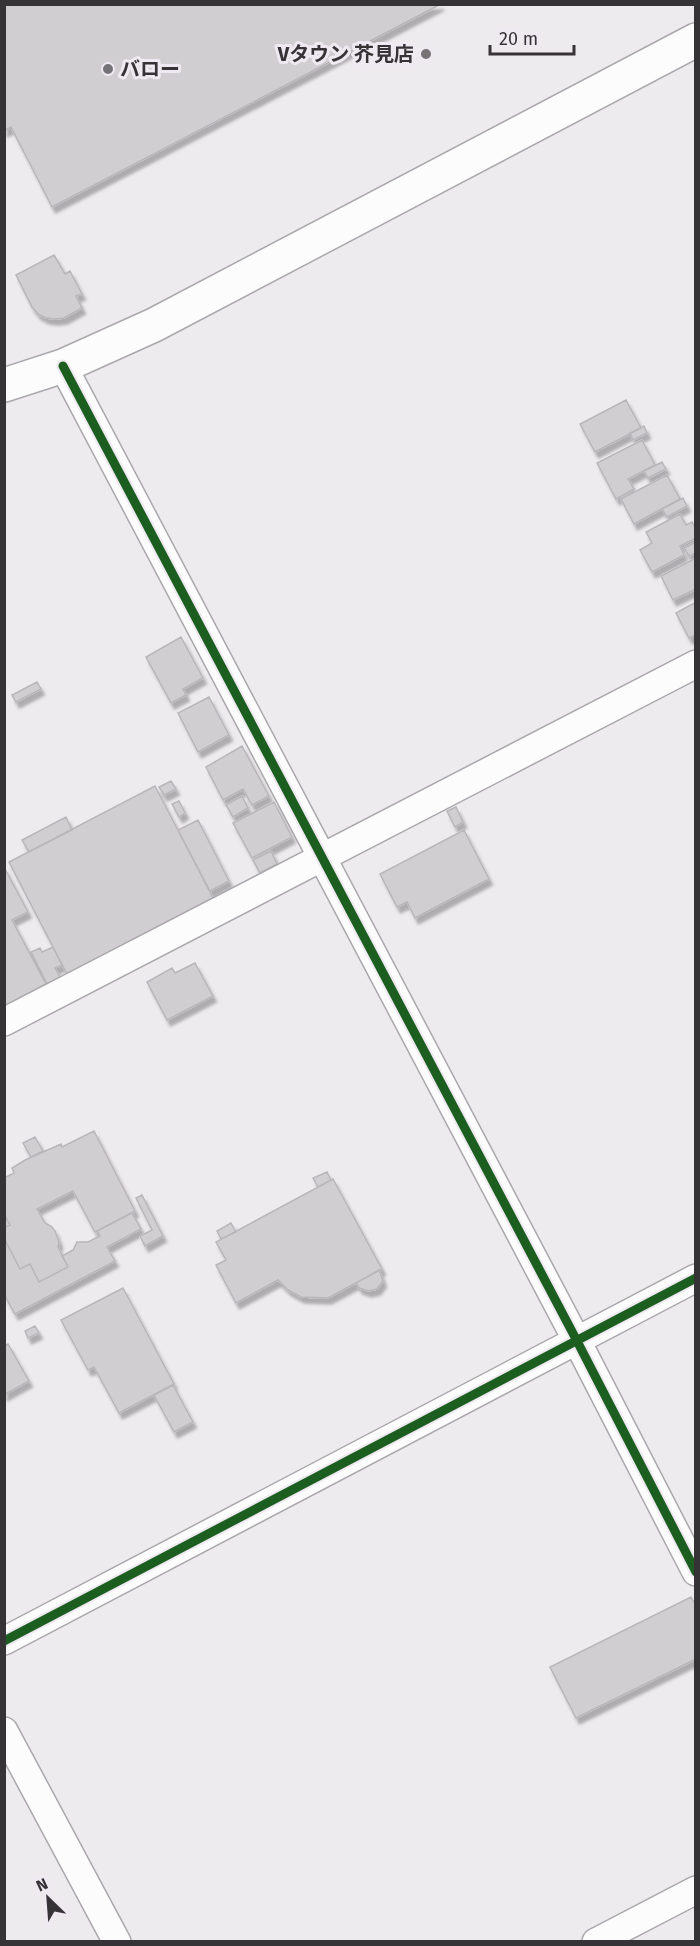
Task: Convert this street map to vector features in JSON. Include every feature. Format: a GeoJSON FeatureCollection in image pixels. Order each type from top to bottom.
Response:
{"type":"FeatureCollection","features":[{"type":"Feature","properties":{"kind":"street"},"geometry":{"type":"LineString","coordinates":[[4,385],[63,366],[154,325],[696,40]]}},
{"type":"Feature","properties":{"kind":"street"},"geometry":{"type":"LineString","coordinates":[[63,366],[577,1341],[696,1572]]}},
{"type":"Feature","properties":{"kind":"street"},"geometry":{"type":"LineString","coordinates":[[4,1022],[323,859],[696,664]]}},
{"type":"Feature","properties":{"kind":"street"},"geometry":{"type":"LineString","coordinates":[[4,1641],[696,1278]]}},
{"type":"Feature","properties":{"kind":"street"},"geometry":{"type":"LineString","coordinates":[[4,1731],[117,1941]]}},
{"type":"Feature","properties":{"kind":"street"},"geometry":{"type":"LineString","coordinates":[[596,1941],[696,1890]]}},
{"type":"Feature","properties":{"kind":"building"},"geometry":{"type":"Polygon","coordinates":[[[4,4],[441,4],[52,207],[11,127],[4,131],[4,4]]]}},
{"type":"Feature","properties":{"kind":"building"},"geometry":{"type":"Polygon","coordinates":[[[54,255],[65,274],[70,271],[82,294],[76,296],[82,308],[64,318],[55,319],[38,314],[16,275],[54,255]]]}},
{"type":"Feature","properties":{"kind":"building"},"geometry":{"type":"Polygon","coordinates":[[[626,400],[641,428],[595,452],[580,424],[626,400]]]}},
{"type":"Feature","properties":{"kind":"building"},"geometry":{"type":"Polygon","coordinates":[[[644,426],[647,433],[633,440],[630,433],[644,426]]]}},
{"type":"Feature","properties":{"kind":"building"},"geometry":{"type":"Polygon","coordinates":[[[642,440],[655,465],[628,479],[634,489],[616,499],[597,463],[642,440]]]}},
{"type":"Feature","properties":{"kind":"building"},"geometry":{"type":"Polygon","coordinates":[[[662,462],[666,469],[648,478],[644,471],[662,462]]]}},
{"type":"Feature","properties":{"kind":"building"},"geometry":{"type":"Polygon","coordinates":[[[667,475],[680,499],[634,524],[621,499],[667,475]]]}},
{"type":"Feature","properties":{"kind":"building"},"geometry":{"type":"Polygon","coordinates":[[[683,498],[687,506],[667,517],[662,509],[683,498]]]}},
{"type":"Feature","properties":{"kind":"building"},"geometry":{"type":"Polygon","coordinates":[[[680,514],[686,525],[692,522],[696,529],[696,538],[680,546],[684,555],[652,572],[640,550],[652,543],[646,532],[680,514]]]}},
{"type":"Feature","properties":{"kind":"building"},"geometry":{"type":"Polygon","coordinates":[[[696,542],[696,553],[689,556],[684,548],[696,542]]]}},
{"type":"Feature","properties":{"kind":"building"},"geometry":{"type":"Polygon","coordinates":[[[696,558],[696,589],[673,600],[661,576],[696,558]]]}},
{"type":"Feature","properties":{"kind":"building"},"geometry":{"type":"Polygon","coordinates":[[[696,602],[696,635],[689,638],[676,613],[696,602]]]}},
{"type":"Feature","properties":{"kind":"building"},"geometry":{"type":"Polygon","coordinates":[[[181,637],[203,678],[183,689],[186,695],[171,703],[146,657],[181,637]]]}},
{"type":"Feature","properties":{"kind":"building"},"geometry":{"type":"Polygon","coordinates":[[[37,682],[41,689],[16,702],[12,695],[37,682]]]}},
{"type":"Feature","properties":{"kind":"building"},"geometry":{"type":"Polygon","coordinates":[[[209,697],[229,735],[198,752],[178,713],[209,697]]]}},
{"type":"Feature","properties":{"kind":"building"},"geometry":{"type":"Polygon","coordinates":[[[242,746],[269,796],[252,805],[243,789],[223,800],[206,767],[242,746]]]}},
{"type":"Feature","properties":{"kind":"building"},"geometry":{"type":"Polygon","coordinates":[[[171,781],[176,789],[164,795],[159,787],[171,781]]]}},
{"type":"Feature","properties":{"kind":"building"},"geometry":{"type":"Polygon","coordinates":[[[155,786],[213,898],[67,974],[9,862],[155,786]]]}},
{"type":"Feature","properties":{"kind":"building"},"geometry":{"type":"Polygon","coordinates":[[[242,796],[248,808],[233,817],[226,805],[242,796]]]}},
{"type":"Feature","properties":{"kind":"building"},"geometry":{"type":"Polygon","coordinates":[[[179,801],[185,813],[179,817],[172,804],[179,801]]]}},
{"type":"Feature","properties":{"kind":"building"},"geometry":{"type":"Polygon","coordinates":[[[274,802],[292,837],[252,858],[233,823],[274,802]]]}},
{"type":"Feature","properties":{"kind":"building"},"geometry":{"type":"Polygon","coordinates":[[[456,807],[463,822],[455,827],[447,811],[456,807]]]}},
{"type":"Feature","properties":{"kind":"building"},"geometry":{"type":"Polygon","coordinates":[[[66,817],[72,830],[29,852],[22,840],[66,817]]]}},
{"type":"Feature","properties":{"kind":"building"},"geometry":{"type":"Polygon","coordinates":[[[198,820],[229,881],[210,891],[178,830],[198,820]]]}},
{"type":"Feature","properties":{"kind":"building"},"geometry":{"type":"Polygon","coordinates":[[[464,830],[489,879],[415,918],[407,902],[397,907],[380,874],[464,830]]]}},
{"type":"Feature","properties":{"kind":"building"},"geometry":{"type":"Polygon","coordinates":[[[271,851],[277,864],[260,873],[253,860],[271,851]]]}},
{"type":"Feature","properties":{"kind":"building"},"geometry":{"type":"Polygon","coordinates":[[[4,867],[28,912],[12,920],[46,984],[4,1006],[4,867]]]}},
{"type":"Feature","properties":{"kind":"building"},"geometry":{"type":"Polygon","coordinates":[[[53,947],[62,965],[55,968],[60,977],[47,984],[31,952],[40,948],[42,952],[53,947]]]}},
{"type":"Feature","properties":{"kind":"building"},"geometry":{"type":"Polygon","coordinates":[[[195,963],[213,996],[167,1020],[147,982],[172,968],[175,973],[195,963]]]}},
{"type":"Feature","properties":{"kind":"building"},"geometry":{"type":"Polygon","coordinates":[[[94,1131],[135,1211],[95,1232],[73,1191],[37,1209],[45,1223],[55,1231],[59,1242],[58,1247],[68,1267],[39,1282],[30,1264],[20,1269],[4,1238],[4,1228],[10,1225],[4,1214],[4,1178],[14,1173],[12,1168],[25,1160],[61,1144],[62,1147],[94,1131]]]}},
{"type":"Feature","properties":{"kind":"building"},"geometry":{"type":"Polygon","coordinates":[[[35,1137],[43,1151],[31,1157],[23,1143],[35,1137]]]}},
{"type":"Feature","properties":{"kind":"building"},"geometry":{"type":"Polygon","coordinates":[[[327,1172],[331,1180],[318,1187],[313,1178],[327,1172]]]}},
{"type":"Feature","properties":{"kind":"building"},"geometry":{"type":"Polygon","coordinates":[[[333,1179],[382,1269],[328,1298],[301,1297],[288,1290],[278,1280],[236,1303],[216,1265],[226,1260],[216,1242],[333,1179]]]}},
{"type":"Feature","properties":{"kind":"building"},"geometry":{"type":"Polygon","coordinates":[[[142,1195],[163,1236],[145,1246],[140,1236],[152,1230],[136,1198],[142,1195]]]}},
{"type":"Feature","properties":{"kind":"building"},"geometry":{"type":"Polygon","coordinates":[[[132,1213],[141,1229],[107,1247],[115,1261],[15,1314],[4,1294],[4,1238],[20,1269],[30,1264],[39,1282],[68,1267],[62,1256],[73,1250],[77,1242],[88,1242],[100,1236],[97,1231],[132,1213]]]}},
{"type":"Feature","properties":{"kind":"building"},"geometry":{"type":"Polygon","coordinates":[[[4,1214],[10,1225],[4,1228],[4,1214]]]}},
{"type":"Feature","properties":{"kind":"building"},"geometry":{"type":"Polygon","coordinates":[[[231,1223],[236,1232],[221,1239],[217,1231],[231,1223]]]}},
{"type":"Feature","properties":{"kind":"building"},"geometry":{"type":"Polygon","coordinates":[[[379,1270],[383,1281],[377,1289],[368,1291],[359,1288],[356,1283],[379,1270]]]}},
{"type":"Feature","properties":{"kind":"building"},"geometry":{"type":"Polygon","coordinates":[[[123,1288],[174,1384],[119,1413],[94,1367],[88,1370],[61,1320],[123,1288]]]}},
{"type":"Feature","properties":{"kind":"building"},"geometry":{"type":"Polygon","coordinates":[[[35,1326],[39,1333],[28,1338],[25,1331],[35,1326]]]}},
{"type":"Feature","properties":{"kind":"building"},"geometry":{"type":"Polygon","coordinates":[[[8,1344],[29,1381],[4,1395],[4,1346],[8,1344]]]}},
{"type":"Feature","properties":{"kind":"building"},"geometry":{"type":"Polygon","coordinates":[[[173,1385],[193,1422],[174,1432],[154,1395],[173,1385]]]}},
{"type":"Feature","properties":{"kind":"building"},"geometry":{"type":"Polygon","coordinates":[[[691,1597],[696,1606],[696,1659],[576,1718],[550,1667],[691,1597]]]}},
{"type":"Feature","properties":{"kind":"cycle path"},"geometry":{"type":"LineString","coordinates":[[63,366],[577,1341],[696,1572]]}},
{"type":"Feature","properties":{"kind":"cycle path"},"geometry":{"type":"LineString","coordinates":[[4,1641],[696,1278]]}},
{"type":"Feature","properties":{"kind":"place","name":"Vタウン 芥見店"},"geometry":{"type":"Point","coordinates":[426,54]}},
{"type":"Feature","properties":{"kind":"place","name":"バロー"},"geometry":{"type":"Point","coordinates":[108,69]}}]}
